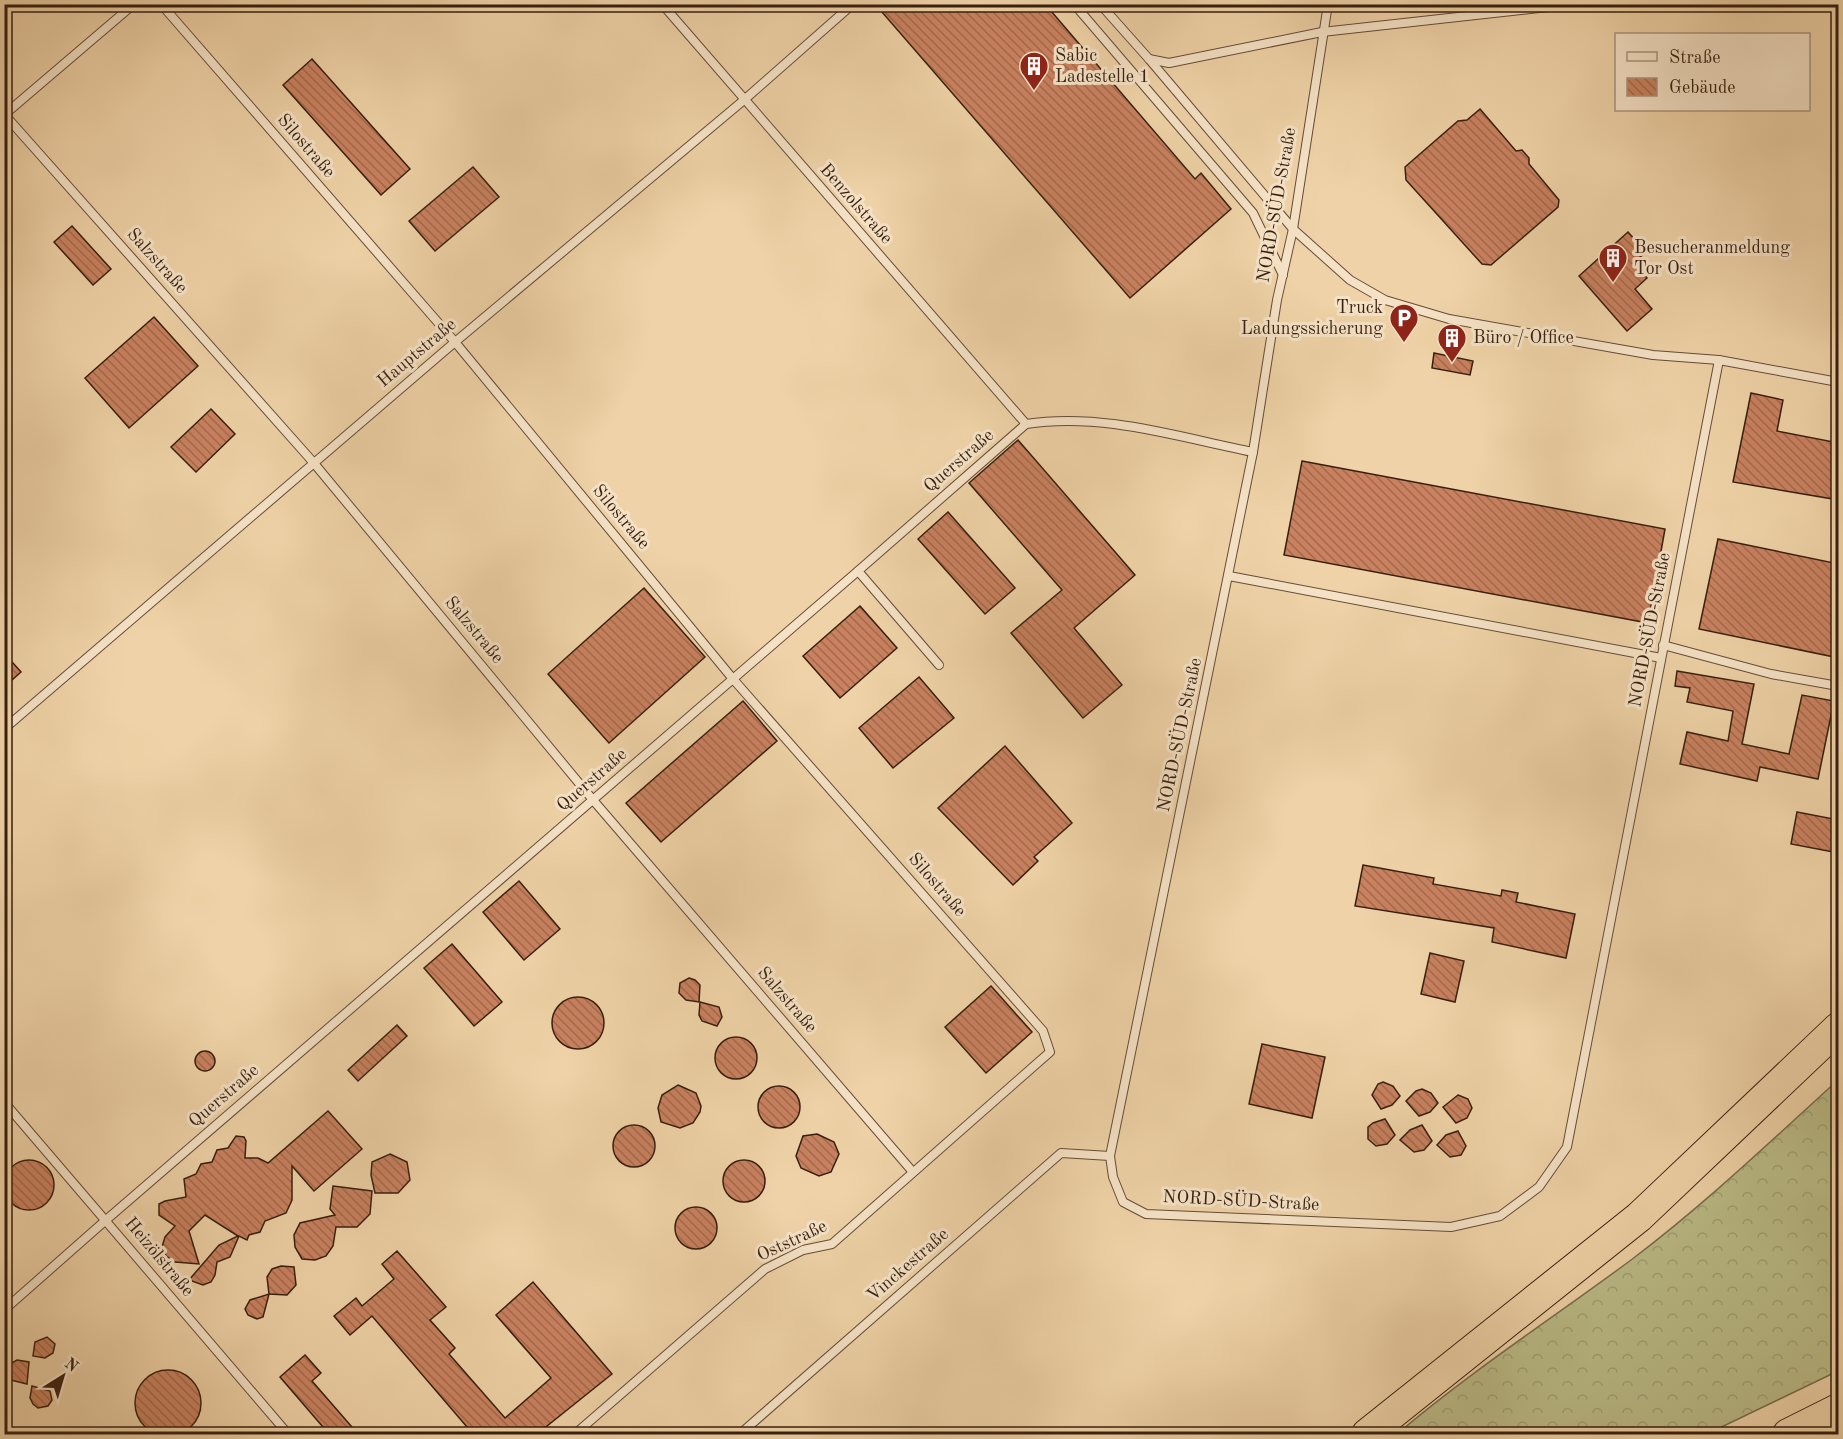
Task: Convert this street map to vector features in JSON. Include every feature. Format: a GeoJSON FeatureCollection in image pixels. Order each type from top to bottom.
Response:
{"type":"FeatureCollection","features":[{"type":"Feature","properties":{"kind":"highway"},"geometry":{"type":"LineString","coordinates":[[1367,1434],[1639,1217],[1839,1028]]}},
{"type":"Feature","properties":{"kind":"highway"},"geometry":{"type":"LineString","coordinates":[[1788,1434],[1839,1409]]}},
{"type":"Feature","properties":{"kind":"street"},"geometry":{"type":"LineString","coordinates":[[1833,1434],[1839,1427]]}},
{"type":"Feature","properties":{"kind":"lane"},"geometry":{"type":"LineString","coordinates":[[5,115],[134,4]]}},
{"type":"Feature","properties":{"kind":"lane","name":"Silostraße"},"geometry":{"type":"LineString","coordinates":[[161,4],[454,342],[733,679],[1044,1031],[1050,1052]]}},
{"type":"Feature","properties":{"kind":"lane","name":"Benzolstraße"},"geometry":{"type":"LineString","coordinates":[[662,4],[1026,424]]}},
{"type":"Feature","properties":{"kind":"lane","name":"Hauptstraße"},"geometry":{"type":"LineString","coordinates":[[4,729],[454,342],[744,100],[853,4]]}},
{"type":"Feature","properties":{"kind":"lane"},"geometry":{"type":"LineString","coordinates":[[1074,4],[1252,213],[1283,275]]}},
{"type":"Feature","properties":{"kind":"lane"},"geometry":{"type":"LineString","coordinates":[[1100,4],[1149,58],[1293,229],[1350,280],[1385,300],[1449,320],[1653,355],[1719,360],[1839,382]]}},
{"type":"Feature","properties":{"kind":"lane","name":"NORD-SÜD-Straße"},"geometry":{"type":"LineString","coordinates":[[1328,4],[1293,229],[1253,452],[1110,1156],[1113,1177],[1123,1202],[1146,1214],[1451,1227],[1500,1216],[1539,1187],[1567,1148],[1719,360]]}},
{"type":"Feature","properties":{"kind":"lane"},"geometry":{"type":"LineString","coordinates":[[1149,58],[1169,63],[1322,32],[1575,4]]}},
{"type":"Feature","properties":{"kind":"lane","name":"Salzstraße"},"geometry":{"type":"LineString","coordinates":[[5,115],[314,462],[593,800],[912,1171]]}},
{"type":"Feature","properties":{"kind":"lane"},"geometry":{"type":"LineString","coordinates":[[1026,424],[1059,418],[1112,423],[1253,452]]}},
{"type":"Feature","properties":{"kind":"lane","name":"Querstraße"},"geometry":{"type":"LineString","coordinates":[[4,1310],[1026,424]]}},
{"type":"Feature","properties":{"kind":"lane"},"geometry":{"type":"LineString","coordinates":[[858,571],[939,665]]}},
{"type":"Feature","properties":{"kind":"lane"},"geometry":{"type":"LineString","coordinates":[[1229,576],[1661,658]]}},
{"type":"Feature","properties":{"kind":"lane"},"geometry":{"type":"LineString","coordinates":[[1663,645],[1771,674],[1839,686]]}},
{"type":"Feature","properties":{"kind":"lane","name":"Oststraße"},"geometry":{"type":"LineString","coordinates":[[575,1434],[765,1269],[803,1250],[832,1244],[912,1171],[1050,1052]]}},
{"type":"Feature","properties":{"kind":"lane","name":"Heizölstraße"},"geometry":{"type":"LineString","coordinates":[[4,1102],[288,1434]]}},
{"type":"Feature","properties":{"kind":"lane","name":"Vinckestraße"},"geometry":{"type":"LineString","coordinates":[[740,1434],[1061,1153],[1110,1156]]}},
{"type":"Feature","properties":{"kind":"green space"},"geometry":{"type":"Polygon","coordinates":[[[1838,1080],[1838,1371],[1707,1434],[1397,1434],[1483,1367],[1658,1239],[1737,1172],[1838,1080]]]}},
{"type":"Feature","properties":{"kind":"building","name":"Sabic Ladestelle 1"},"geometry":{"type":"Polygon","coordinates":[[[875,4],[1045,4],[1195,179],[1201,173],[1231,209],[1130,298],[875,4]]]}},
{"type":"Feature","properties":{"kind":"building"},"geometry":{"type":"Polygon","coordinates":[[[312,59],[410,169],[381,195],[283,85],[312,59]]]}},
{"type":"Feature","properties":{"kind":"building"},"geometry":{"type":"Polygon","coordinates":[[[1480,109],[1516,151],[1522,150],[1529,158],[1529,164],[1559,200],[1558,207],[1491,265],[1482,264],[1406,180],[1405,167],[1458,121],[1467,120],[1480,109]]]}},
{"type":"Feature","properties":{"kind":"building"},"geometry":{"type":"Polygon","coordinates":[[[473,167],[499,197],[435,251],[409,221],[473,167]]]}},
{"type":"Feature","properties":{"kind":"building"},"geometry":{"type":"Polygon","coordinates":[[[72,226],[111,269],[93,285],[54,242],[72,226]]]}},
{"type":"Feature","properties":{"kind":"building","name":"Besucheranmeldung Tor Ost"},"geometry":{"type":"Polygon","coordinates":[[[1628,232],[1646,252],[1633,263],[1647,278],[1635,289],[1652,309],[1627,331],[1579,276],[1628,232]]]}},
{"type":"Feature","properties":{"kind":"building"},"geometry":{"type":"Polygon","coordinates":[[[154,317],[198,366],[129,428],[85,378],[154,317]]]}},
{"type":"Feature","properties":{"kind":"building","name":"Büro / Office"},"geometry":{"type":"Polygon","coordinates":[[[1434,353],[1473,361],[1470,375],[1432,368],[1434,353]]]}},
{"type":"Feature","properties":{"kind":"building"},"geometry":{"type":"Polygon","coordinates":[[[1751,393],[1783,400],[1777,431],[1839,443],[1839,500],[1733,482],[1751,393]]]}},
{"type":"Feature","properties":{"kind":"building"},"geometry":{"type":"Polygon","coordinates":[[[211,409],[235,434],[196,472],[171,447],[211,409]]]}},
{"type":"Feature","properties":{"kind":"building"},"geometry":{"type":"Polygon","coordinates":[[[1018,440],[1135,575],[1074,628],[1122,685],[1083,718],[1011,633],[1062,590],[969,483],[1018,440]]]}},
{"type":"Feature","properties":{"kind":"building"},"geometry":{"type":"Polygon","coordinates":[[[1302,461],[1665,529],[1648,623],[1284,555],[1302,461]]]}},
{"type":"Feature","properties":{"kind":"building"},"geometry":{"type":"Polygon","coordinates":[[[948,512],[1015,588],[985,614],[918,539],[948,512]]]}},
{"type":"Feature","properties":{"kind":"building"},"geometry":{"type":"Polygon","coordinates":[[[1718,539],[1839,564],[1839,658],[1699,629],[1718,539]]]}},
{"type":"Feature","properties":{"kind":"building"},"geometry":{"type":"Polygon","coordinates":[[[644,588],[705,657],[609,743],[548,674],[644,588]]]}},
{"type":"Feature","properties":{"kind":"building"},"geometry":{"type":"Polygon","coordinates":[[[860,606],[897,648],[840,698],[803,656],[860,606]]]}},
{"type":"Feature","properties":{"kind":"building"},"geometry":{"type":"Polygon","coordinates":[[[4,653],[21,672],[4,687],[4,653]]]}},
{"type":"Feature","properties":{"kind":"building"},"geometry":{"type":"Polygon","coordinates":[[[1677,671],[1754,684],[1742,744],[1789,754],[1802,695],[1834,701],[1818,779],[1760,767],[1757,781],[1680,764],[1687,732],[1728,741],[1733,711],[1687,702],[1690,688],[1675,686],[1677,671]]]}},
{"type":"Feature","properties":{"kind":"building"},"geometry":{"type":"Polygon","coordinates":[[[919,677],[954,718],[893,768],[859,728],[919,677]]]}},
{"type":"Feature","properties":{"kind":"building"},"geometry":{"type":"Polygon","coordinates":[[[743,701],[777,741],[661,842],[626,803],[743,701]]]}},
{"type":"Feature","properties":{"kind":"building"},"geometry":{"type":"Polygon","coordinates":[[[1005,746],[1072,823],[1034,857],[1038,861],[1013,885],[938,808],[1005,746]]]}},
{"type":"Feature","properties":{"kind":"building"},"geometry":{"type":"Polygon","coordinates":[[[1797,812],[1839,820],[1839,853],[1791,844],[1797,812]]]}},
{"type":"Feature","properties":{"kind":"building"},"geometry":{"type":"Polygon","coordinates":[[[1363,865],[1434,878],[1433,884],[1501,896],[1502,890],[1518,893],[1516,902],[1575,914],[1566,958],[1492,942],[1494,928],[1355,906],[1363,865]]]}},
{"type":"Feature","properties":{"kind":"building"},"geometry":{"type":"Polygon","coordinates":[[[519,881],[560,929],[524,960],[483,912],[519,881]]]}},
{"type":"Feature","properties":{"kind":"building"},"geometry":{"type":"Polygon","coordinates":[[[452,944],[502,1002],[474,1026],[424,968],[452,944]]]}},
{"type":"Feature","properties":{"kind":"building"},"geometry":{"type":"Polygon","coordinates":[[[1430,953],[1464,961],[1455,1002],[1421,994],[1430,953]]]}},
{"type":"Feature","properties":{"kind":"building"},"geometry":{"type":"Polygon","coordinates":[[[689,978],[700,985],[699,1002],[686,1000],[679,993],[680,983],[689,978]]]}},
{"type":"Feature","properties":{"kind":"building"},"geometry":{"type":"Polygon","coordinates":[[[991,986],[1032,1032],[986,1073],[945,1027],[991,986]]]}},
{"type":"Feature","properties":{"kind":"building"},"geometry":{"type":"Polygon","coordinates":[[[573,997],[583,997],[597,1004],[604,1023],[597,1042],[583,1049],[573,1049],[563,1045],[556,1038],[552,1028],[552,1018],[556,1008],[563,1001],[573,997]]]}},
{"type":"Feature","properties":{"kind":"building"},"geometry":{"type":"Polygon","coordinates":[[[700,1002],[719,1007],[722,1017],[717,1026],[702,1021],[699,1015],[700,1002]]]}},
{"type":"Feature","properties":{"kind":"building"},"geometry":{"type":"Polygon","coordinates":[[[397,1025],[407,1036],[358,1081],[348,1070],[397,1025]]]}},
{"type":"Feature","properties":{"kind":"building"},"geometry":{"type":"Polygon","coordinates":[[[736,1037],[744,1038],[751,1043],[756,1050],[756,1066],[751,1073],[744,1078],[736,1079],[728,1078],[721,1073],[716,1066],[715,1058],[716,1050],[721,1043],[728,1038],[736,1037]]]}},
{"type":"Feature","properties":{"kind":"building"},"geometry":{"type":"Polygon","coordinates":[[[1262,1044],[1325,1057],[1312,1118],[1249,1104],[1262,1044]]]}},
{"type":"Feature","properties":{"kind":"building"},"geometry":{"type":"Polygon","coordinates":[[[205,1051],[212,1054],[215,1061],[212,1068],[205,1071],[198,1068],[195,1061],[198,1054],[205,1051]]]}},
{"type":"Feature","properties":{"kind":"building"},"geometry":{"type":"Polygon","coordinates":[[[1383,1082],[1393,1086],[1400,1096],[1392,1105],[1381,1109],[1372,1095],[1378,1084],[1383,1082]]]}},
{"type":"Feature","properties":{"kind":"building"},"geometry":{"type":"Polygon","coordinates":[[[678,1085],[696,1093],[701,1106],[693,1123],[680,1128],[661,1122],[658,1108],[662,1095],[678,1085]]]}},
{"type":"Feature","properties":{"kind":"building"},"geometry":{"type":"Polygon","coordinates":[[[779,1086],[787,1087],[794,1092],[799,1099],[799,1115],[794,1122],[787,1127],[779,1128],[771,1127],[764,1122],[759,1115],[758,1107],[759,1099],[764,1092],[771,1087],[779,1086]]]}},
{"type":"Feature","properties":{"kind":"building"},"geometry":{"type":"Polygon","coordinates":[[[1422,1089],[1431,1093],[1438,1103],[1430,1112],[1419,1116],[1406,1101],[1416,1091],[1422,1089]]]}},
{"type":"Feature","properties":{"kind":"building"},"geometry":{"type":"Polygon","coordinates":[[[1458,1095],[1468,1099],[1472,1108],[1467,1118],[1456,1123],[1443,1107],[1458,1095]]]}},
{"type":"Feature","properties":{"kind":"building"},"geometry":{"type":"Polygon","coordinates":[[[328,1111],[362,1149],[314,1191],[292,1166],[292,1200],[286,1213],[265,1221],[260,1232],[249,1235],[247,1240],[239,1236],[230,1257],[217,1262],[215,1275],[211,1282],[203,1285],[189,1280],[219,1245],[238,1236],[205,1215],[189,1231],[199,1264],[175,1262],[166,1256],[162,1247],[165,1237],[175,1226],[159,1215],[159,1204],[186,1197],[184,1179],[196,1174],[201,1164],[212,1162],[217,1150],[228,1148],[236,1136],[244,1137],[246,1141],[245,1158],[258,1158],[268,1163],[328,1111]]]}},
{"type":"Feature","properties":{"kind":"building"},"geometry":{"type":"Polygon","coordinates":[[[1385,1119],[1395,1135],[1387,1144],[1376,1146],[1368,1139],[1368,1127],[1385,1119]]]}},
{"type":"Feature","properties":{"kind":"building"},"geometry":{"type":"Polygon","coordinates":[[[634,1125],[642,1126],[649,1131],[654,1138],[654,1154],[649,1161],[642,1166],[634,1167],[626,1166],[619,1161],[614,1154],[613,1146],[614,1138],[619,1131],[626,1126],[634,1125]]]}},
{"type":"Feature","properties":{"kind":"building"},"geometry":{"type":"Polygon","coordinates":[[[1422,1125],[1432,1141],[1424,1150],[1414,1152],[1400,1140],[1410,1130],[1422,1125]]]}},
{"type":"Feature","properties":{"kind":"building"},"geometry":{"type":"Polygon","coordinates":[[[1458,1131],[1466,1146],[1461,1155],[1450,1157],[1437,1145],[1446,1135],[1458,1131]]]}},
{"type":"Feature","properties":{"kind":"building"},"geometry":{"type":"Polygon","coordinates":[[[817,1134],[834,1142],[839,1154],[831,1172],[819,1176],[801,1168],[796,1156],[803,1136],[817,1134]]]}},
{"type":"Feature","properties":{"kind":"building"},"geometry":{"type":"Polygon","coordinates":[[[390,1154],[407,1162],[410,1180],[398,1193],[375,1193],[371,1175],[372,1162],[390,1154]]]}},
{"type":"Feature","properties":{"kind":"building"},"geometry":{"type":"Polygon","coordinates":[[[24,1160],[34,1160],[47,1167],[54,1180],[54,1190],[47,1203],[34,1210],[24,1210],[15,1206],[8,1199],[4,1190],[4,1180],[8,1171],[15,1164],[24,1160]]]}},
{"type":"Feature","properties":{"kind":"building"},"geometry":{"type":"Polygon","coordinates":[[[744,1160],[752,1161],[759,1166],[764,1173],[764,1189],[759,1196],[752,1201],[744,1202],[736,1201],[729,1196],[724,1189],[723,1181],[724,1173],[729,1166],[736,1161],[744,1160]]]}},
{"type":"Feature","properties":{"kind":"building"},"geometry":{"type":"Polygon","coordinates":[[[333,1186],[372,1191],[370,1214],[357,1227],[336,1227],[333,1246],[326,1256],[315,1260],[302,1259],[295,1247],[294,1235],[300,1223],[335,1215],[330,1209],[333,1186]]]}},
{"type":"Feature","properties":{"kind":"building"},"geometry":{"type":"Polygon","coordinates":[[[696,1207],[704,1208],[711,1213],[716,1220],[716,1236],[711,1243],[704,1248],[696,1249],[688,1248],[681,1243],[676,1236],[675,1228],[676,1220],[681,1213],[688,1208],[696,1207]]]}},
{"type":"Feature","properties":{"kind":"building"},"geometry":{"type":"Polygon","coordinates":[[[397,1251],[446,1307],[430,1320],[455,1348],[449,1354],[505,1418],[551,1378],[496,1315],[533,1282],[612,1374],[537,1434],[473,1434],[372,1316],[350,1335],[334,1316],[356,1298],[362,1306],[394,1279],[382,1264],[397,1251]]]}},
{"type":"Feature","properties":{"kind":"building"},"geometry":{"type":"Polygon","coordinates":[[[281,1266],[294,1267],[296,1285],[287,1295],[269,1294],[267,1277],[272,1269],[281,1266]]]}},
{"type":"Feature","properties":{"kind":"building"},"geometry":{"type":"Polygon","coordinates":[[[269,1294],[263,1317],[257,1319],[248,1315],[245,1309],[250,1300],[269,1294]]]}},
{"type":"Feature","properties":{"kind":"building"},"geometry":{"type":"Polygon","coordinates":[[[47,1337],[55,1344],[53,1353],[45,1358],[33,1356],[35,1342],[47,1337]]]}},
{"type":"Feature","properties":{"kind":"building"},"geometry":{"type":"Polygon","coordinates":[[[305,1355],[321,1373],[312,1381],[358,1434],[329,1434],[280,1377],[305,1355]]]}},
{"type":"Feature","properties":{"kind":"building"},"geometry":{"type":"Polygon","coordinates":[[[17,1360],[29,1362],[27,1384],[11,1380],[7,1375],[8,1365],[17,1360]]]}},
{"type":"Feature","properties":{"kind":"building"},"geometry":{"type":"Polygon","coordinates":[[[168,1370],[181,1373],[191,1380],[198,1390],[201,1403],[198,1416],[191,1426],[181,1433],[168,1436],[155,1433],[145,1426],[138,1416],[135,1403],[138,1390],[145,1380],[155,1373],[168,1370]]]}},
{"type":"Feature","properties":{"kind":"building"},"geometry":{"type":"Polygon","coordinates":[[[32,1386],[50,1391],[52,1400],[48,1406],[38,1408],[33,1404],[30,1398],[32,1386]]]}},
{"type":"Feature","properties":{"kind":"place","name":"Sabic Ladestelle 1"},"geometry":{"type":"Point","coordinates":[1034,92]}},
{"type":"Feature","properties":{"kind":"place","name":"Besucheranmeldung Tor Ost"},"geometry":{"type":"Point","coordinates":[1613,284]}},
{"type":"Feature","properties":{"kind":"place","name":"Truck Ladungssicherung"},"geometry":{"type":"Point","coordinates":[1404,344]}},
{"type":"Feature","properties":{"kind":"place","name":"Büro / Office"},"geometry":{"type":"Point","coordinates":[1452,364]}}]}
